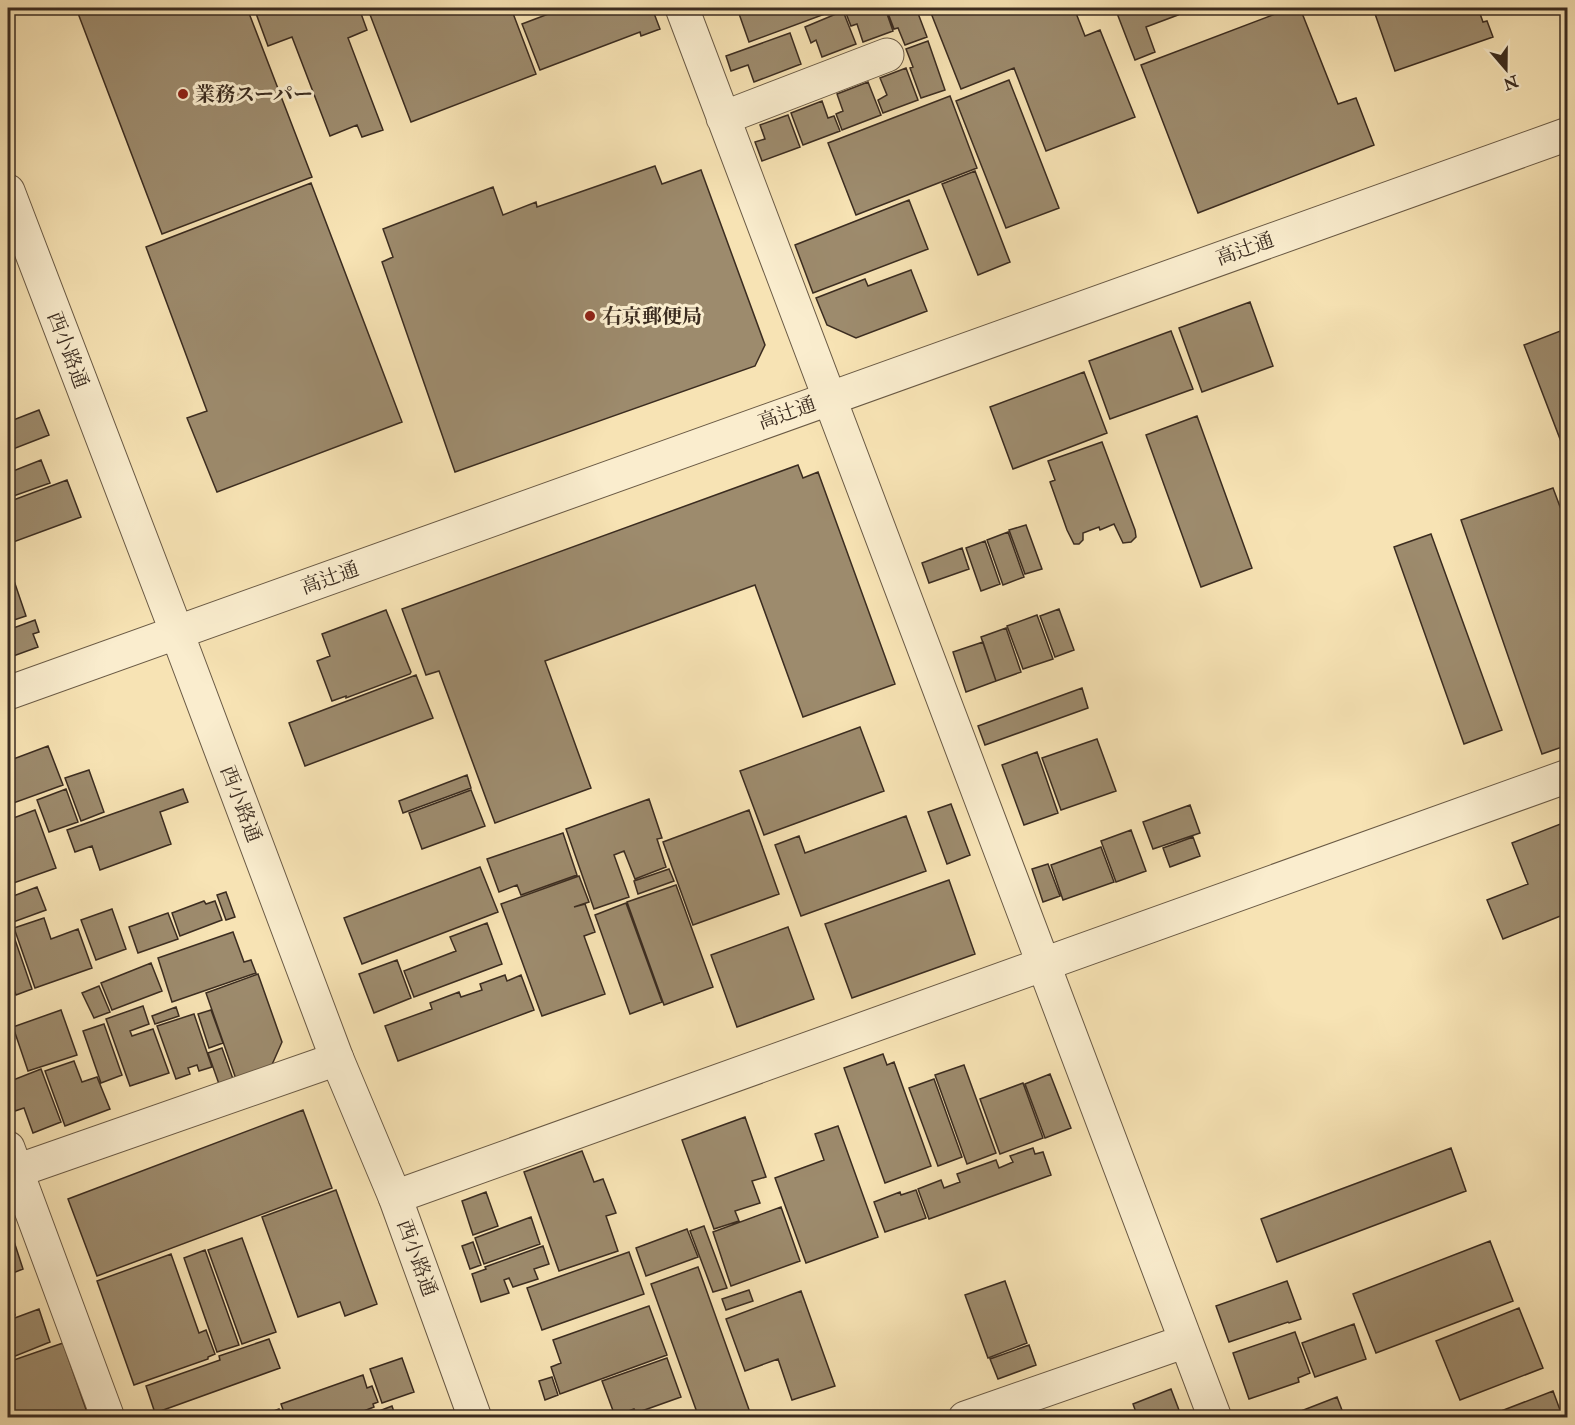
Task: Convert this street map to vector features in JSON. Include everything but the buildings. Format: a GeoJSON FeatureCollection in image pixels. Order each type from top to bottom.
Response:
{"type":"FeatureCollection","features":[{"type":"Feature","properties":{"kind":"street"},"geometry":{"type":"LineString","coordinates":[[682,8],[1215,1418]]}},
{"type":"Feature","properties":{"kind":"street"},"geometry":{"type":"LineString","coordinates":[[723,118],[887,55]]}},
{"type":"Feature","properties":{"kind":"street","name":"高辻通"},"geometry":{"type":"LineString","coordinates":[[8,693],[1568,134]]}},
{"type":"Feature","properties":{"kind":"street","name":"西小路通"},"geometry":{"type":"LineString","coordinates":[[8,191],[337,1059],[394,1197],[475,1418]]}},
{"type":"Feature","properties":{"kind":"street"},"geometry":{"type":"LineString","coordinates":[[394,1197],[1568,776]]}},
{"type":"Feature","properties":{"kind":"street"},"geometry":{"type":"LineString","coordinates":[[108,1418],[10,1165],[337,1059]]}},
{"type":"Feature","properties":{"kind":"street"},"geometry":{"type":"LineString","coordinates":[[965,1418],[1186,1341]]}},
{"type":"Feature","properties":{"kind":"place","name":"業務スーパー"},"geometry":{"type":"Point","coordinates":[183,94]}},
{"type":"Feature","properties":{"kind":"place","name":"右京郵便局"},"geometry":{"type":"Point","coordinates":[590,316]}}]}
